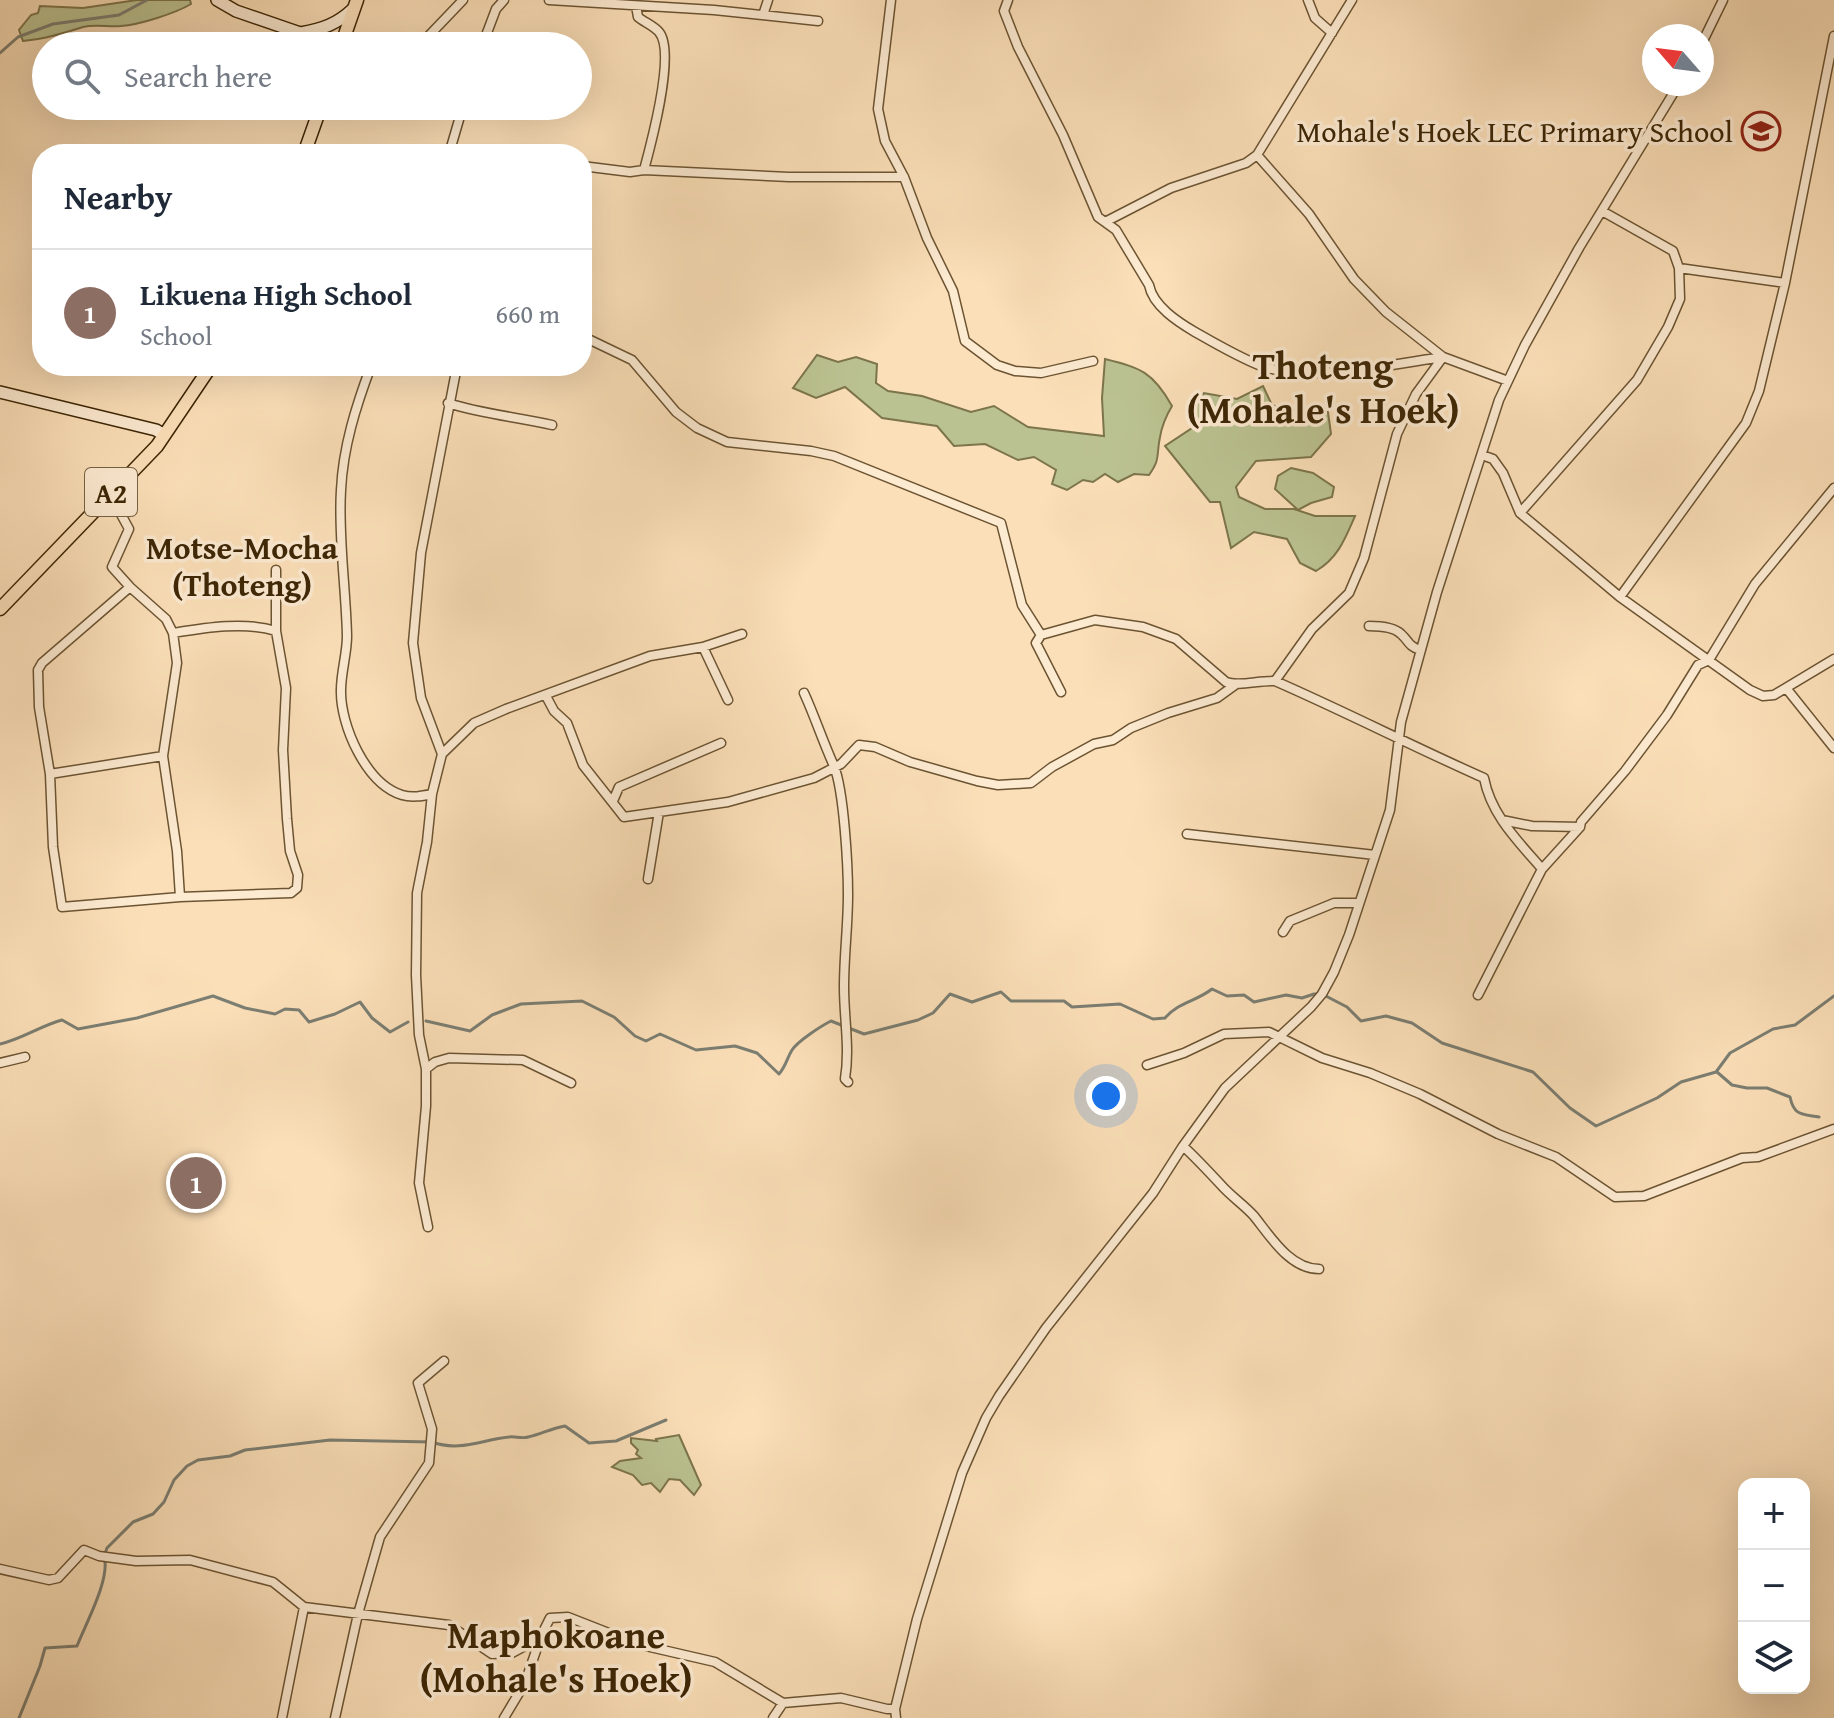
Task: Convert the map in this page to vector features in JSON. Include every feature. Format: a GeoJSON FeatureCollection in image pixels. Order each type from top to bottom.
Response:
{"type":"FeatureCollection","features":[{"type":"Feature","properties":{"kind":"main road"},"geometry":{"type":"LineString","coordinates":[[217,0],[236,11],[293,32],[323,29],[341,21],[356,4]]}},
{"type":"Feature","properties":{"kind":"main road"},"geometry":{"type":"LineString","coordinates":[[345,32],[356,4]]}},
{"type":"Feature","properties":{"kind":"main road"},"geometry":{"type":"LineString","coordinates":[[308,144],[316,120]]}},
{"type":"Feature","properties":{"kind":"main road","name":"A2"},"geometry":{"type":"LineString","coordinates":[[0,609],[157,446],[204,376]]}},
{"type":"Feature","properties":{"kind":"main road"},"geometry":{"type":"LineString","coordinates":[[0,392],[142,426],[164,435]]}},
{"type":"Feature","properties":{"kind":"street"},"geometry":{"type":"LineString","coordinates":[[432,32],[463,0]]}},
{"type":"Feature","properties":{"kind":"street"},"geometry":{"type":"LineString","coordinates":[[487,32],[496,9],[504,0]]}},
{"type":"Feature","properties":{"kind":"street"},"geometry":{"type":"LineString","coordinates":[[549,0],[714,10],[818,21]]}},
{"type":"Feature","properties":{"kind":"street"},"geometry":{"type":"LineString","coordinates":[[763,15],[768,0]]}},
{"type":"Feature","properties":{"kind":"street"},"geometry":{"type":"LineString","coordinates":[[891,0],[878,109],[885,141],[904,177],[927,238],[953,291],[965,341],[997,365],[1015,371],[1041,373],[1093,361]]}},
{"type":"Feature","properties":{"kind":"street"},"geometry":{"type":"LineString","coordinates":[[1008,0],[1004,11],[1018,47],[1066,140],[1098,217],[1116,230],[1151,292],[1175,320],[1263,367],[1302,373],[1443,357]]}},
{"type":"Feature","properties":{"kind":"street"},"geometry":{"type":"LineString","coordinates":[[1308,0],[1315,18],[1332,33]]}},
{"type":"Feature","properties":{"kind":"street"},"geometry":{"type":"LineString","coordinates":[[1105,222],[1171,188],[1246,163],[1257,155],[1352,0]]}},
{"type":"Feature","properties":{"kind":"street"},"geometry":{"type":"LineString","coordinates":[[1711,24],[1723,0]]}},
{"type":"Feature","properties":{"kind":"street"},"geometry":{"type":"LineString","coordinates":[[636,6],[638,17],[660,33],[664,46],[657,121],[644,170]]}},
{"type":"Feature","properties":{"kind":"street"},"geometry":{"type":"LineString","coordinates":[[1620,597],[1746,423],[1759,391],[1785,283],[1834,36]]}},
{"type":"Feature","properties":{"kind":"street"},"geometry":{"type":"LineString","coordinates":[[504,1718],[525,1683],[550,1618],[568,1617],[637,1644],[715,1662],[783,1703],[841,1698],[896,1713],[917,1619],[962,1473],[986,1418],[1046,1328],[1153,1193],[1225,1088],[1322,994],[1349,935],[1390,810],[1401,722],[1420,650],[1452,542],[1508,381],[1602,211],[1672,96]]}},
{"type":"Feature","properties":{"kind":"street"},"geometry":{"type":"LineString","coordinates":[[452,144],[459,120]]}},
{"type":"Feature","properties":{"kind":"street"},"geometry":{"type":"LineString","coordinates":[[1257,155],[1309,214],[1354,279],[1386,312],[1443,357],[1508,381]]}},
{"type":"Feature","properties":{"kind":"street"},"geometry":{"type":"LineString","coordinates":[[592,167],[630,172],[644,170],[789,177],[904,177]]}},
{"type":"Feature","properties":{"kind":"street"},"geometry":{"type":"LineString","coordinates":[[1520,513],[1637,380],[1668,327],[1680,299],[1679,268],[1673,251],[1602,211]]}},
{"type":"Feature","properties":{"kind":"street"},"geometry":{"type":"LineString","coordinates":[[1679,268],[1785,283]]}},
{"type":"Feature","properties":{"kind":"street"},"geometry":{"type":"LineString","coordinates":[[592,341],[632,360],[676,412],[697,428],[727,442],[834,456],[1001,523],[1022,605],[1041,635]]}},
{"type":"Feature","properties":{"kind":"street"},"geometry":{"type":"LineString","coordinates":[[1275,681],[1312,629],[1349,593],[1364,558],[1397,434],[1416,394],[1443,357]]}},
{"type":"Feature","properties":{"kind":"street"},"geometry":{"type":"LineString","coordinates":[[368,376],[350,426],[341,490],[347,640],[341,692],[347,726],[369,770],[388,788],[402,795],[417,797],[432,794]]}},
{"type":"Feature","properties":{"kind":"street"},"geometry":{"type":"LineString","coordinates":[[442,754],[421,698],[413,643],[421,553],[455,376]]}},
{"type":"Feature","properties":{"kind":"street"},"geometry":{"type":"LineString","coordinates":[[448,403],[469,410],[552,425]]}},
{"type":"Feature","properties":{"kind":"street"},"geometry":{"type":"LineString","coordinates":[[1482,455],[1493,459],[1503,473],[1520,513],[1620,597],[1750,690],[1763,696],[1774,695],[1834,659]]}},
{"type":"Feature","properties":{"kind":"street"},"geometry":{"type":"LineString","coordinates":[[1478,995],[1542,869],[1625,771],[1667,715],[1698,665],[1709,660],[1755,584],[1834,488]]}},
{"type":"Feature","properties":{"kind":"street"},"geometry":{"type":"LineString","coordinates":[[110,494],[129,529],[112,567],[166,619],[173,633],[177,663],[163,756],[180,897]]}},
{"type":"Feature","properties":{"kind":"street"},"geometry":{"type":"LineString","coordinates":[[130,587],[42,663],[38,670],[40,722],[50,774],[53,847],[62,907],[180,897],[291,893],[297,888],[298,875],[290,851],[283,750],[286,688],[276,631],[276,570]]}},
{"type":"Feature","properties":{"kind":"street"},"geometry":{"type":"LineString","coordinates":[[1061,692],[1036,643],[1041,635],[1095,620],[1143,627],[1176,639],[1211,671],[1235,685]]}},
{"type":"Feature","properties":{"kind":"street"},"geometry":{"type":"LineString","coordinates":[[1369,626],[1401,633],[1409,645],[1420,650]]}},
{"type":"Feature","properties":{"kind":"street"},"geometry":{"type":"LineString","coordinates":[[173,633],[229,627],[265,627],[276,631]]}},
{"type":"Feature","properties":{"kind":"street"},"geometry":{"type":"LineString","coordinates":[[428,1227],[419,1183],[426,1069],[419,1035],[416,988],[417,893],[432,794],[442,754],[474,723],[571,684],[650,656],[703,647],[742,634]]}},
{"type":"Feature","properties":{"kind":"street"},"geometry":{"type":"LineString","coordinates":[[703,647],[728,700]]}},
{"type":"Feature","properties":{"kind":"street"},"geometry":{"type":"LineString","coordinates":[[546,696],[554,711],[567,723],[583,765],[624,817],[728,802],[814,778],[841,764],[859,745],[888,751],[910,762],[977,781],[998,785],[1031,783],[1052,767],[1094,744],[1113,740],[1131,728],[1217,698],[1235,685],[1257,680],[1275,681],[1484,778],[1488,798],[1501,820],[1542,869]]}},
{"type":"Feature","properties":{"kind":"street"},"geometry":{"type":"LineString","coordinates":[[1786,688],[1834,748]]}},
{"type":"Feature","properties":{"kind":"street"},"geometry":{"type":"LineString","coordinates":[[804,693],[834,767],[843,820],[848,883],[844,991],[848,1057],[845,1079],[848,1082]]}},
{"type":"Feature","properties":{"kind":"street"},"geometry":{"type":"LineString","coordinates":[[613,801],[619,787],[721,743]]}},
{"type":"Feature","properties":{"kind":"street"},"geometry":{"type":"LineString","coordinates":[[50,774],[163,756]]}},
{"type":"Feature","properties":{"kind":"street"},"geometry":{"type":"LineString","coordinates":[[648,879],[659,812]]}},
{"type":"Feature","properties":{"kind":"street"},"geometry":{"type":"LineString","coordinates":[[1501,820],[1532,826],[1580,827]]}},
{"type":"Feature","properties":{"kind":"street"},"geometry":{"type":"LineString","coordinates":[[1187,834],[1375,855]]}},
{"type":"Feature","properties":{"kind":"street"},"geometry":{"type":"LineString","coordinates":[[1283,932],[1290,921],[1334,903],[1359,903]]}},
{"type":"Feature","properties":{"kind":"street"},"geometry":{"type":"LineString","coordinates":[[1147,1065],[1184,1053],[1224,1034],[1269,1032],[1322,1058],[1394,1083],[1498,1134],[1556,1157],[1615,1197],[1644,1196],[1742,1158],[1758,1157],[1834,1129]]}},
{"type":"Feature","properties":{"kind":"street"},"geometry":{"type":"LineString","coordinates":[[0,1063],[25,1057]]}},
{"type":"Feature","properties":{"kind":"street"},"geometry":{"type":"LineString","coordinates":[[426,1069],[435,1062],[449,1058],[523,1060],[571,1083]]}},
{"type":"Feature","properties":{"kind":"street"},"geometry":{"type":"LineString","coordinates":[[1183,1146],[1290,1257],[1314,1270],[1319,1269]]}},
{"type":"Feature","properties":{"kind":"street"},"geometry":{"type":"LineString","coordinates":[[335,1718],[358,1614],[380,1537],[429,1463],[432,1429],[418,1383],[444,1361]]}},
{"type":"Feature","properties":{"kind":"street"},"geometry":{"type":"LineString","coordinates":[[0,1569],[49,1580],[58,1578],[84,1550],[99,1556],[136,1561],[190,1560],[273,1582],[304,1607],[449,1625],[492,1654],[512,1653],[540,1638]]}},
{"type":"Feature","properties":{"kind":"street"},"geometry":{"type":"LineString","coordinates":[[282,1718],[304,1607]]}},
{"type":"Feature","properties":{"kind":"street"},"geometry":{"type":"LineString","coordinates":[[773,1718],[783,1703]]}},
{"type":"Feature","properties":{"kind":"green space"},"geometry":{"type":"Polygon","coordinates":[[[137,0],[190,0],[191,4],[167,15],[137,23],[88,26],[68,32],[32,32],[32,40],[23,41],[19,30],[31,15],[38,13],[40,6],[83,8],[137,0]]]}},
{"type":"Feature","properties":{"kind":"green space"},"geometry":{"type":"Polygon","coordinates":[[[817,355],[838,362],[856,357],[877,364],[876,383],[888,391],[922,396],[971,412],[994,406],[1028,427],[1104,436],[1102,398],[1105,359],[1145,373],[1159,386],[1172,406],[1162,428],[1157,461],[1149,475],[1134,474],[1118,482],[1105,474],[1093,482],[1083,480],[1067,490],[1052,484],[1056,470],[1034,457],[1018,460],[985,444],[954,446],[937,426],[882,418],[845,387],[816,398],[793,388],[817,355]]]}},
{"type":"Feature","properties":{"kind":"green space"},"geometry":{"type":"Polygon","coordinates":[[[1263,386],[1272,405],[1306,416],[1328,412],[1331,434],[1311,457],[1256,461],[1236,487],[1239,497],[1265,509],[1294,509],[1315,516],[1355,516],[1335,554],[1316,571],[1300,563],[1287,539],[1254,532],[1231,548],[1220,502],[1210,502],[1165,446],[1198,424],[1193,411],[1204,393],[1237,399],[1263,386]]]}},
{"type":"Feature","properties":{"kind":"green space"},"geometry":{"type":"Polygon","coordinates":[[[1291,468],[1313,473],[1334,487],[1332,497],[1298,510],[1275,489],[1278,476],[1291,468]]]}},
{"type":"Feature","properties":{"kind":"green space"},"geometry":{"type":"Polygon","coordinates":[[[679,1435],[701,1485],[694,1495],[680,1480],[669,1479],[660,1492],[651,1483],[642,1485],[633,1475],[612,1467],[620,1461],[641,1458],[636,1454],[638,1450],[631,1443],[631,1438],[657,1441],[679,1435]]]}},
{"type":"Feature","properties":{"kind":"waterway"},"geometry":{"type":"LineString","coordinates":[[0,53],[18,37],[53,24],[119,15],[147,0]]}},
{"type":"Feature","properties":{"kind":"waterway"},"geometry":{"type":"LineString","coordinates":[[426,1021],[470,1031],[492,1015],[521,1004],[582,1001],[614,1017],[635,1036],[646,1041],[660,1034],[696,1050],[735,1046],[757,1053],[779,1074],[795,1046],[831,1021],[864,1034],[918,1020],[933,1013],[950,994],[972,1002],[1001,992],[1011,1001],[1064,1001],[1072,1007],[1120,1004],[1153,1019],[1165,1018],[1175,1009],[1212,989],[1227,996],[1244,995],[1254,1002],[1286,995],[1302,998],[1322,994],[1347,1007],[1361,1021],[1386,1016],[1412,1023],[1442,1043],[1533,1072],[1570,1108],[1596,1126],[1657,1098],[1681,1082],[1716,1072],[1730,1053],[1773,1029],[1795,1025],[1834,996]]}},
{"type":"Feature","properties":{"kind":"waterway"},"geometry":{"type":"LineString","coordinates":[[0,1044],[62,1020],[78,1029],[137,1018],[213,996],[245,1008],[275,1014],[285,1009],[299,1010],[309,1022],[360,1002],[372,1018],[390,1032],[408,1022]]}},
{"type":"Feature","properties":{"kind":"waterway"},"geometry":{"type":"LineString","coordinates":[[1717,1072],[1732,1085],[1767,1088],[1790,1097],[1796,1111],[1819,1117]]}},
{"type":"Feature","properties":{"kind":"waterway"},"geometry":{"type":"LineString","coordinates":[[19,1718],[45,1648],[77,1646],[101,1588],[107,1548],[133,1522],[153,1514],[164,1502],[174,1480],[187,1466],[198,1460],[230,1456],[245,1450],[330,1440],[432,1442],[461,1446],[509,1437],[526,1438],[565,1426],[589,1443],[616,1441],[666,1420]]}},
{"type":"Feature","properties":{"kind":"place","name":"Mohale's Hoek LEC Primary School"},"geometry":{"type":"Point","coordinates":[1761,131]}},
{"type":"Feature","properties":{"kind":"place","name":"Likuena High School"},"geometry":{"type":"Point","coordinates":[196,1183]}},
{"type":"Feature","properties":{"kind":"district","name":"Thoteng (Mohale's Hoek)"},"geometry":{"type":"Point","coordinates":[1323,387]}},
{"type":"Feature","properties":{"kind":"district","name":"Motse-Mocha (Thoteng)"},"geometry":{"type":"Point","coordinates":[242,566]}},
{"type":"Feature","properties":{"kind":"district","name":"Maphokoane (Mohale's Hoek)"},"geometry":{"type":"Point","coordinates":[556,1656]}}]}
